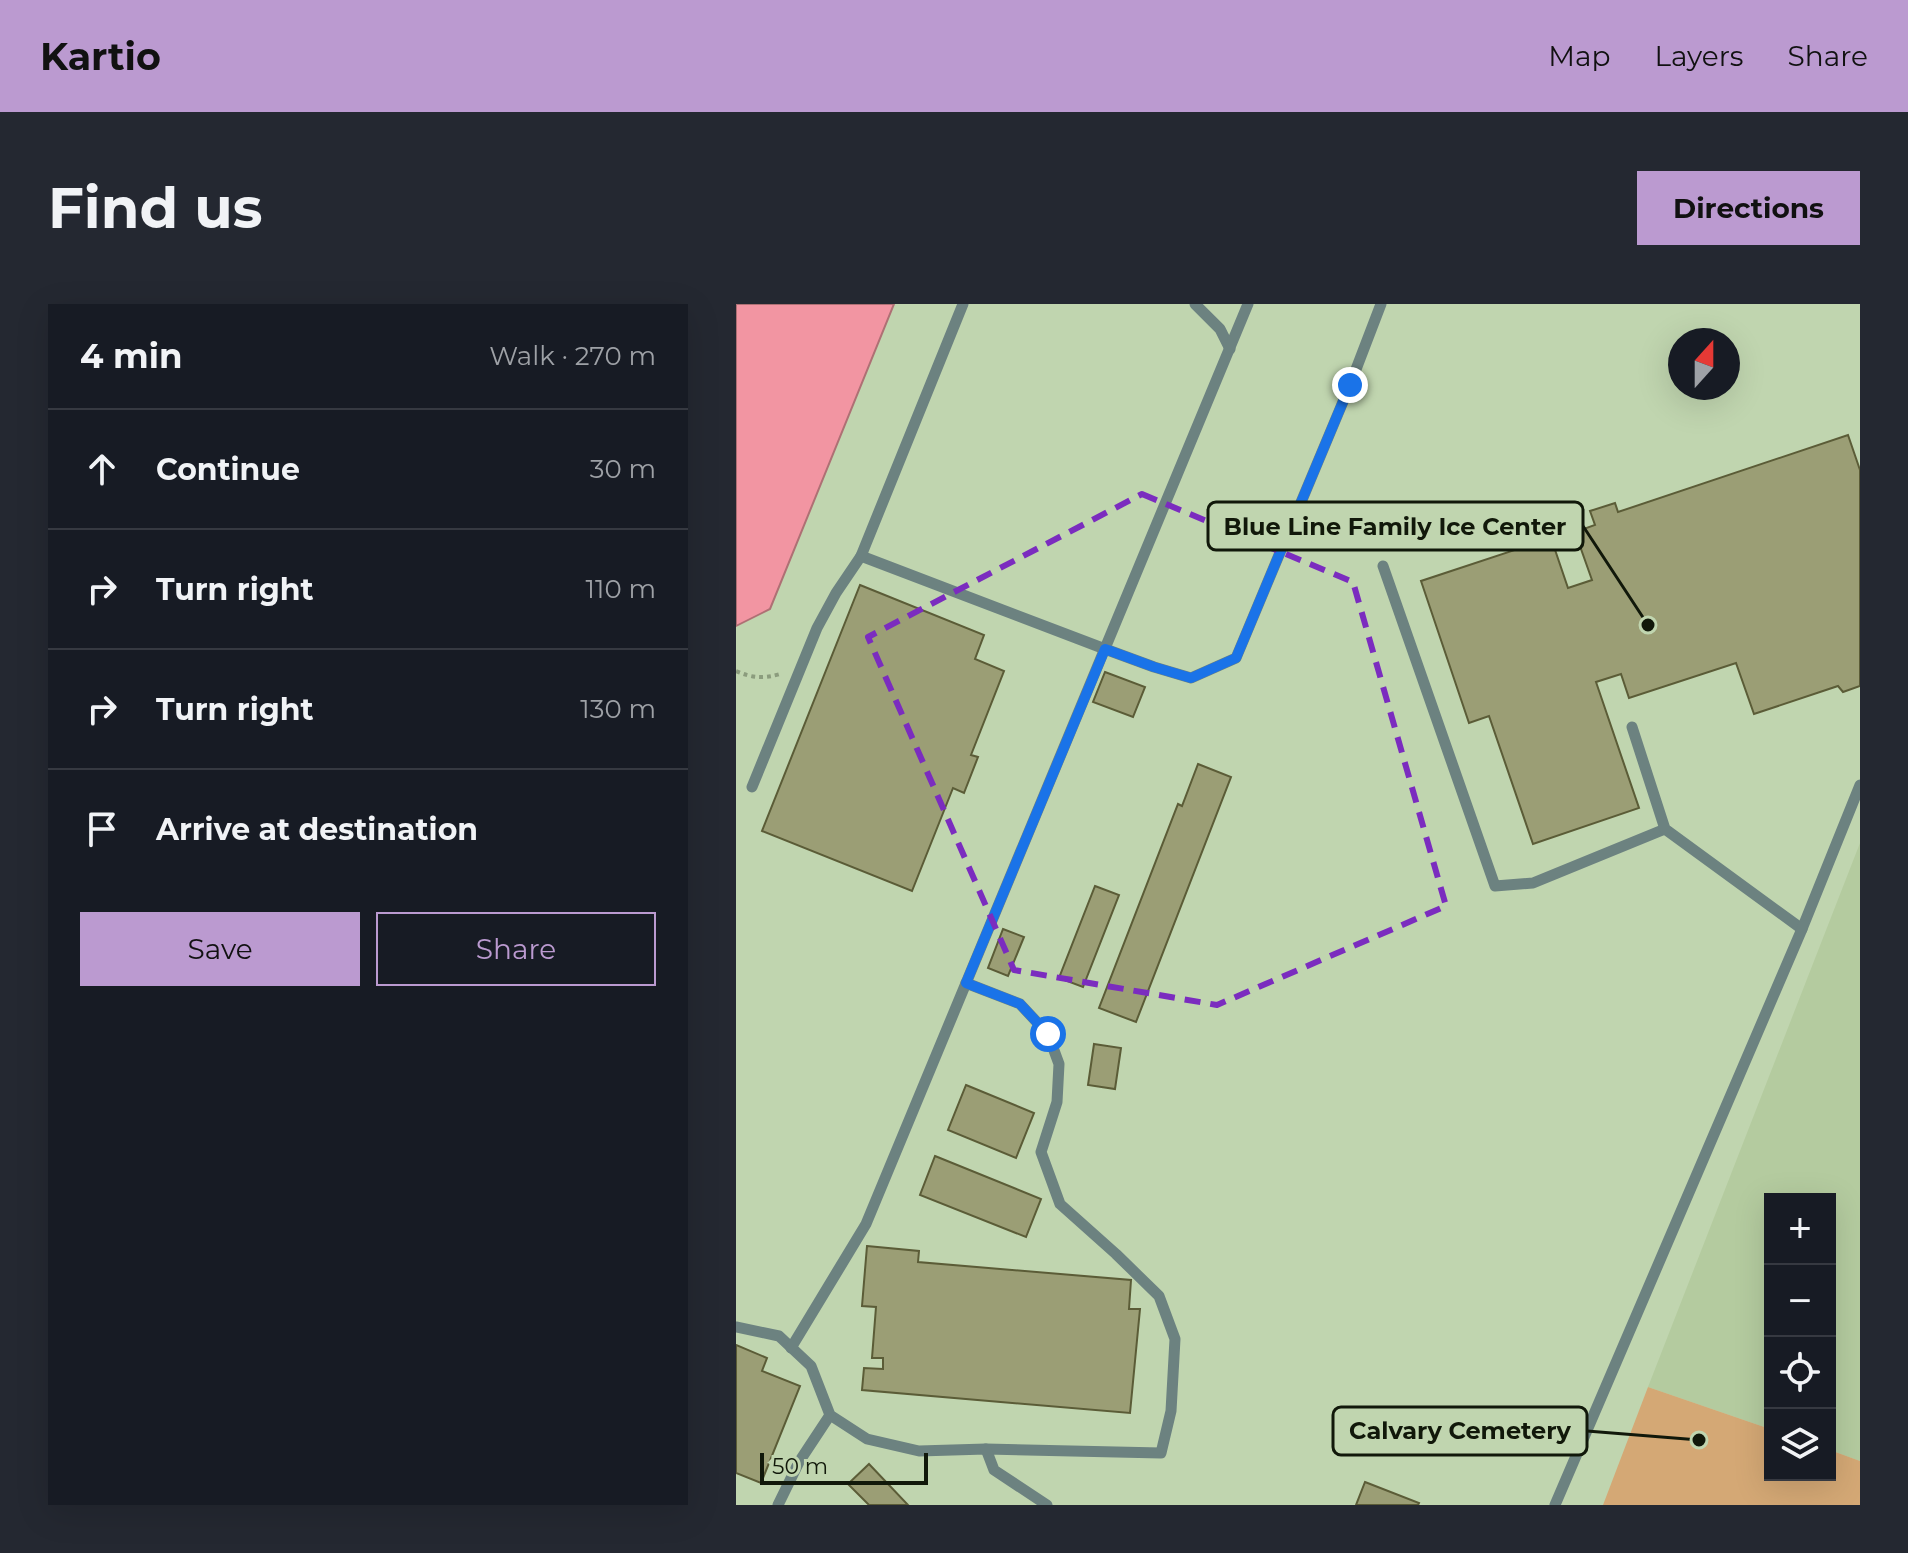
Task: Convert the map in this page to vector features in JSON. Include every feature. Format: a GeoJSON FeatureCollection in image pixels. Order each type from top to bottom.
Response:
{"type":"FeatureCollection","features":[{"type":"Feature","properties":{"kind":"lane"},"geometry":{"type":"LineString","coordinates":[[752,787],[817,628],[861,556],[963,304]]}},
{"type":"Feature","properties":{"kind":"lane"},"geometry":{"type":"LineString","coordinates":[[1195,304],[1220,329],[1230,349]]}},
{"type":"Feature","properties":{"kind":"lane"},"geometry":{"type":"LineString","coordinates":[[791,1348],[866,1224],[1248,304]]}},
{"type":"Feature","properties":{"kind":"lane"},"geometry":{"type":"LineString","coordinates":[[861,556],[1105,649],[1191,678],[1236,658],[1381,304]]}},
{"type":"Feature","properties":{"kind":"lane"},"geometry":{"type":"LineString","coordinates":[[1383,566],[1495,886],[1533,883],[1665,829]]}},
{"type":"Feature","properties":{"kind":"lane"},"geometry":{"type":"LineString","coordinates":[[1632,727],[1665,829],[1802,929]]}},
{"type":"Feature","properties":{"kind":"lane"},"geometry":{"type":"LineString","coordinates":[[1555,1505],[1802,929],[1860,785]]}},
{"type":"Feature","properties":{"kind":"lane"},"geometry":{"type":"LineString","coordinates":[[736,1327],[779,1336],[811,1366],[830,1415],[867,1439],[919,1451],[986,1449],[1161,1453],[1171,1411],[1175,1339],[1159,1296],[1060,1204],[1041,1152],[1057,1102],[1059,1064],[1048,1034],[1020,1004],[966,983]]}},
{"type":"Feature","properties":{"kind":"lane"},"geometry":{"type":"LineString","coordinates":[[778,1505],[799,1462],[830,1415]]}},
{"type":"Feature","properties":{"kind":"lane"},"geometry":{"type":"LineString","coordinates":[[986,1449],[994,1470],[1047,1505]]}},
{"type":"Feature","properties":{"kind":"path"},"geometry":{"type":"LineString","coordinates":[[736,671],[764,678],[785,673]]}},
{"type":"Feature","properties":{"kind":"highlighted area"},"geometry":{"type":"Polygon","coordinates":[[[1142,494],[1353,582],[1446,906],[1217,1005],[1014,970],[868,637],[1142,494]]]}},
{"type":"Feature","properties":{"kind":"shaded area"},"geometry":{"type":"Polygon","coordinates":[[[736,304],[894,304],[770,609],[736,626],[736,304]]]}},
{"type":"Feature","properties":{"kind":"shaded area"},"geometry":{"type":"Polygon","coordinates":[[[1860,843],[1860,1461],[1836,1452],[1836,1193],[1764,1193],[1764,1427],[1648,1387],[1860,843]]]}},
{"type":"Feature","properties":{"kind":"shaded area"},"geometry":{"type":"Polygon","coordinates":[[[1648,1387],[1764,1427],[1764,1481],[1836,1481],[1836,1452],[1860,1461],[1860,1505],[1603,1505],[1648,1387]]]}},
{"type":"Feature","properties":{"kind":"building"},"geometry":{"type":"Polygon","coordinates":[[[1848,435],[1860,470],[1860,686],[1843,692],[1838,686],[1754,714],[1736,663],[1629,698],[1621,674],[1596,682],[1639,808],[1533,844],[1489,716],[1469,723],[1421,581],[1551,538],[1568,588],[1592,580],[1575,532],[1595,525],[1590,511],[1615,503],[1618,512],[1848,435]]]}},
{"type":"Feature","properties":{"kind":"building"},"geometry":{"type":"Polygon","coordinates":[[[860,585],[984,635],[975,659],[1004,671],[971,755],[978,757],[964,793],[953,788],[912,891],[762,831],[860,585]]]}},
{"type":"Feature","properties":{"kind":"building"},"geometry":{"type":"Polygon","coordinates":[[[1105,672],[1145,687],[1133,717],[1093,702],[1105,672]]]}},
{"type":"Feature","properties":{"kind":"building"},"geometry":{"type":"Polygon","coordinates":[[[1198,764],[1231,777],[1136,1022],[1099,1008],[1178,804],[1182,806],[1198,764]]]}},
{"type":"Feature","properties":{"kind":"building"},"geometry":{"type":"Polygon","coordinates":[[[1095,886],[1119,895],[1083,987],[1059,978],[1095,886]]]}},
{"type":"Feature","properties":{"kind":"building"},"geometry":{"type":"Polygon","coordinates":[[[1003,929],[1024,937],[1008,976],[988,968],[1003,929]]]}},
{"type":"Feature","properties":{"kind":"building"},"geometry":{"type":"Polygon","coordinates":[[[1094,1044],[1121,1048],[1115,1089],[1088,1085],[1094,1044]]]}},
{"type":"Feature","properties":{"kind":"building"},"geometry":{"type":"Polygon","coordinates":[[[966,1085],[1034,1113],[1016,1158],[948,1130],[966,1085]]]}},
{"type":"Feature","properties":{"kind":"building"},"geometry":{"type":"Polygon","coordinates":[[[935,1156],[1041,1199],[1026,1237],[920,1195],[935,1156]]]}},
{"type":"Feature","properties":{"kind":"building"},"geometry":{"type":"Polygon","coordinates":[[[867,1246],[919,1251],[918,1262],[1131,1280],[1129,1309],[1140,1309],[1130,1413],[862,1390],[864,1368],[883,1369],[883,1358],[872,1358],[876,1307],[862,1306],[867,1246]]]}},
{"type":"Feature","properties":{"kind":"building"},"geometry":{"type":"Polygon","coordinates":[[[736,1345],[767,1358],[762,1371],[800,1386],[761,1483],[736,1473],[736,1345]]]}},
{"type":"Feature","properties":{"kind":"building"},"geometry":{"type":"Polygon","coordinates":[[[869,1464],[908,1505],[869,1505],[848,1484],[869,1464]]]}},
{"type":"Feature","properties":{"kind":"building"},"geometry":{"type":"Polygon","coordinates":[[[1365,1482],[1419,1503],[1356,1505],[1365,1482]]]}},
{"type":"Feature","properties":{"kind":"place","name":"Blue Line Family Ice Center"},"geometry":{"type":"Point","coordinates":[1648,625]}},
{"type":"Feature","properties":{"kind":"place","name":"Calvary Cemetery"},"geometry":{"type":"Point","coordinates":[1699,1440]}},
{"type":"Feature","properties":{"kind":"route"},"geometry":{"type":"LineString","coordinates":[[1048,1034],[1020,1004],[966,983],[1105,649],[1191,678],[1236,658],[1350,385]]}}]}
